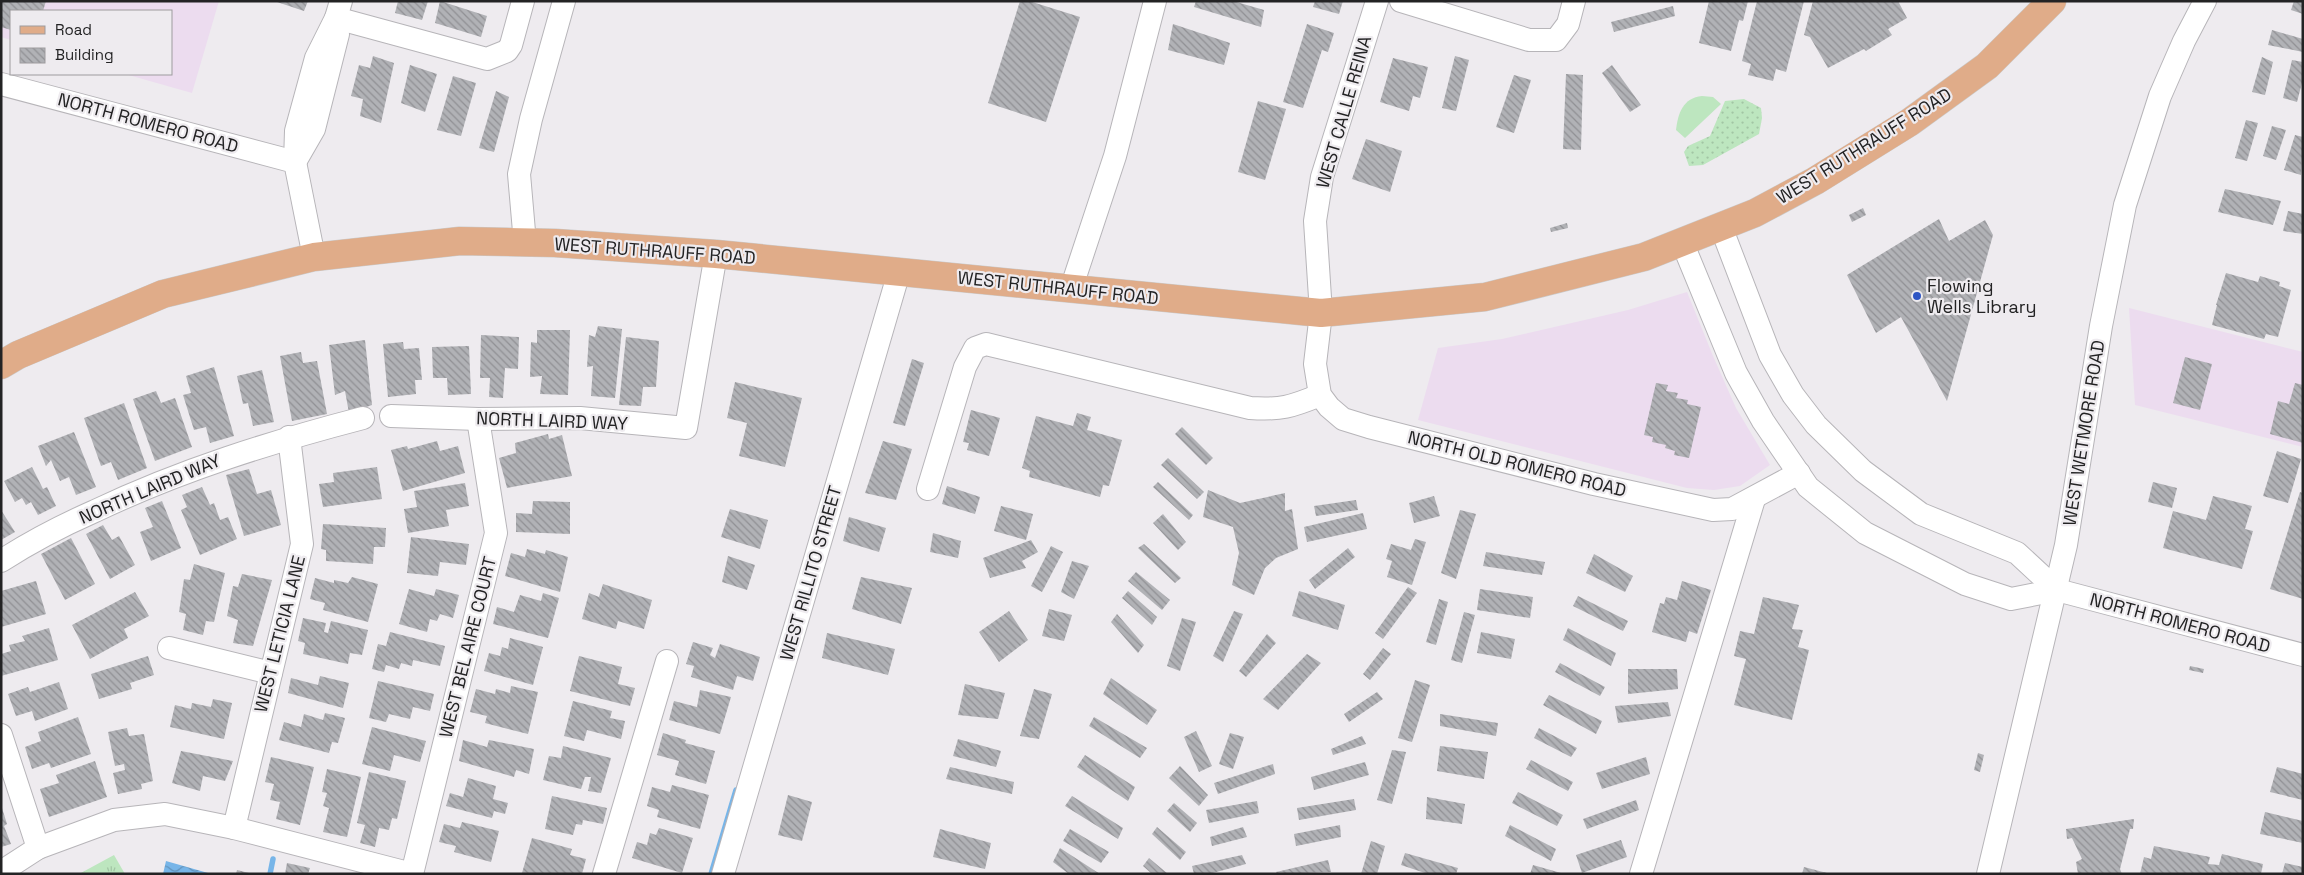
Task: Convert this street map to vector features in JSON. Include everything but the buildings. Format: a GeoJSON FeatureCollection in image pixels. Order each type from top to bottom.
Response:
{"type":"FeatureCollection","features":[{"type":"Feature","properties":{"kind":"main road","name":"WEST RUTHRAUFF ROAD"},"geometry":{"type":"LineString","coordinates":[[1,365],[18,355],[163,294],[314,257],[460,241],[716,254],[1321,313],[1485,297],[1644,257],[1746,218],[1816,181],[1910,122],[1987,66],[2052,1]]}},
{"type":"Feature","properties":{"kind":"street"},"geometry":{"type":"LineString","coordinates":[[314,257],[295,162],[314,129],[338,34],[338,10],[487,59],[507,51],[511,45],[523,1]]}},
{"type":"Feature","properties":{"kind":"street"},"geometry":{"type":"LineString","coordinates":[[525,243],[519,174],[531,119],[564,1]]}},
{"type":"Feature","properties":{"kind":"street"},"geometry":{"type":"LineString","coordinates":[[1071,289],[1115,156],[1155,1]]}},
{"type":"Feature","properties":{"kind":"street","name":"WEST CALLE REINA"},"geometry":{"type":"LineString","coordinates":[[1321,313],[1315,221],[1322,177],[1377,1]]}},
{"type":"Feature","properties":{"kind":"street"},"geometry":{"type":"LineString","coordinates":[[1401,1],[1529,40],[1556,40],[1568,24],[1574,1]]}},
{"type":"Feature","properties":{"kind":"street","name":"WEST WETMORE ROAD"},"geometry":{"type":"LineString","coordinates":[[1988,874],[2057,590],[2102,326],[2126,202],[2160,96],[2184,41],[2205,1]]}},
{"type":"Feature","properties":{"kind":"street","name":"NORTH ROMERO ROAD"},"geometry":{"type":"LineString","coordinates":[[1,84],[295,162]]}},
{"type":"Feature","properties":{"kind":"street","name":"NORTH ROMERO ROAD"},"geometry":{"type":"LineString","coordinates":[[1721,227],[1770,355],[1793,395],[1816,425],[1862,471],[1920,514],[2017,553],[2057,590]]}},
{"type":"Feature","properties":{"kind":"street","name":"NORTH ROMERO ROAD"},"geometry":{"type":"LineString","coordinates":[[1682,242],[1736,373],[1763,421],[1808,487],[1865,533],[1965,584],[2011,599],[2057,590],[2303,655]]}},
{"type":"Feature","properties":{"kind":"street","name":"NORTH LAIRD WAY"},"geometry":{"type":"LineString","coordinates":[[391,416],[478,419],[580,418],[686,428],[716,254]]}},
{"type":"Feature","properties":{"kind":"street","name":"WEST RILLITO STREET"},"geometry":{"type":"LineString","coordinates":[[723,874],[899,272]]}},
{"type":"Feature","properties":{"kind":"street","name":"NORTH OLD ROMERO ROAD"},"geometry":{"type":"LineString","coordinates":[[1321,313],[1315,364],[1320,394],[1328,408],[1343,419],[1594,484],[1713,510],[1732,509],[1754,499],[1799,473]]}},
{"type":"Feature","properties":{"kind":"street"},"geometry":{"type":"LineString","coordinates":[[928,489],[965,367],[976,348],[986,344],[1250,408],[1273,410],[1294,405],[1320,394]]}},
{"type":"Feature","properties":{"kind":"street","name":"NORTH LAIRD WAY"},"geometry":{"type":"LineString","coordinates":[[1,561],[34,539],[143,488],[236,453],[363,418]]}},
{"type":"Feature","properties":{"kind":"street","name":"WEST BEL AIRE COURT"},"geometry":{"type":"LineString","coordinates":[[412,874],[496,533],[478,419]]}},
{"type":"Feature","properties":{"kind":"street","name":"WEST LETICIA LANE"},"geometry":{"type":"LineString","coordinates":[[234,828],[302,544],[289,438]]}},
{"type":"Feature","properties":{"kind":"street"},"geometry":{"type":"LineString","coordinates":[[1641,874],[1754,499]]}},
{"type":"Feature","properties":{"kind":"street"},"geometry":{"type":"LineString","coordinates":[[169,648],[271,673]]}},
{"type":"Feature","properties":{"kind":"street"},"geometry":{"type":"LineString","coordinates":[[604,874],[667,660]]}},
{"type":"Feature","properties":{"kind":"street"},"geometry":{"type":"LineString","coordinates":[[1,735],[38,848]]}},
{"type":"Feature","properties":{"kind":"street"},"geometry":{"type":"LineString","coordinates":[[1,872],[38,848],[114,820],[165,814],[234,828],[412,874]]}},
{"type":"Feature","properties":{"kind":"shaded area"},"geometry":{"type":"Polygon","coordinates":[[[1,1],[219,1],[192,93],[129,75],[172,75],[172,10],[10,10],[10,40],[1,37],[1,1]]]}},
{"type":"Feature","properties":{"kind":"shaded area"},"geometry":{"type":"Polygon","coordinates":[[[1687,292],[1736,408],[1770,465],[1740,486],[1714,490],[1687,488],[1418,420],[1438,348],[1502,339],[1628,310],[1687,292]]]}},
{"type":"Feature","properties":{"kind":"shaded area"},"geometry":{"type":"Polygon","coordinates":[[[2129,308],[2303,352],[2303,447],[2135,405],[2129,308]]]}},
{"type":"Feature","properties":{"kind":"green space"},"geometry":{"type":"Polygon","coordinates":[[[1702,96],[1713,97],[1721,104],[1685,138],[1676,130],[1680,112],[1690,100],[1702,96]]]}},
{"type":"Feature","properties":{"kind":"green space"},"geometry":{"type":"Polygon","coordinates":[[[1744,99],[1761,108],[1762,118],[1759,134],[1703,165],[1689,166],[1684,152],[1688,146],[1710,136],[1725,101],[1744,99]]]}},
{"type":"Feature","properties":{"kind":"green space"},"geometry":{"type":"Polygon","coordinates":[[[114,855],[125,874],[79,874],[114,855]]]}},
{"type":"Feature","properties":{"kind":"water"},"geometry":{"type":"Polygon","coordinates":[[[166,861],[208,873],[208,874],[163,874],[166,861]]]}},
{"type":"Feature","properties":{"kind":"waterway"},"geometry":{"type":"LineString","coordinates":[[711,874],[736,790]]}},
{"type":"Feature","properties":{"kind":"waterway"},"geometry":{"type":"LineString","coordinates":[[270,874],[273,859]]}},
{"type":"Feature","properties":{"kind":"place","name":"Flowing Wells Library"},"geometry":{"type":"Point","coordinates":[1917,296]}}]}
